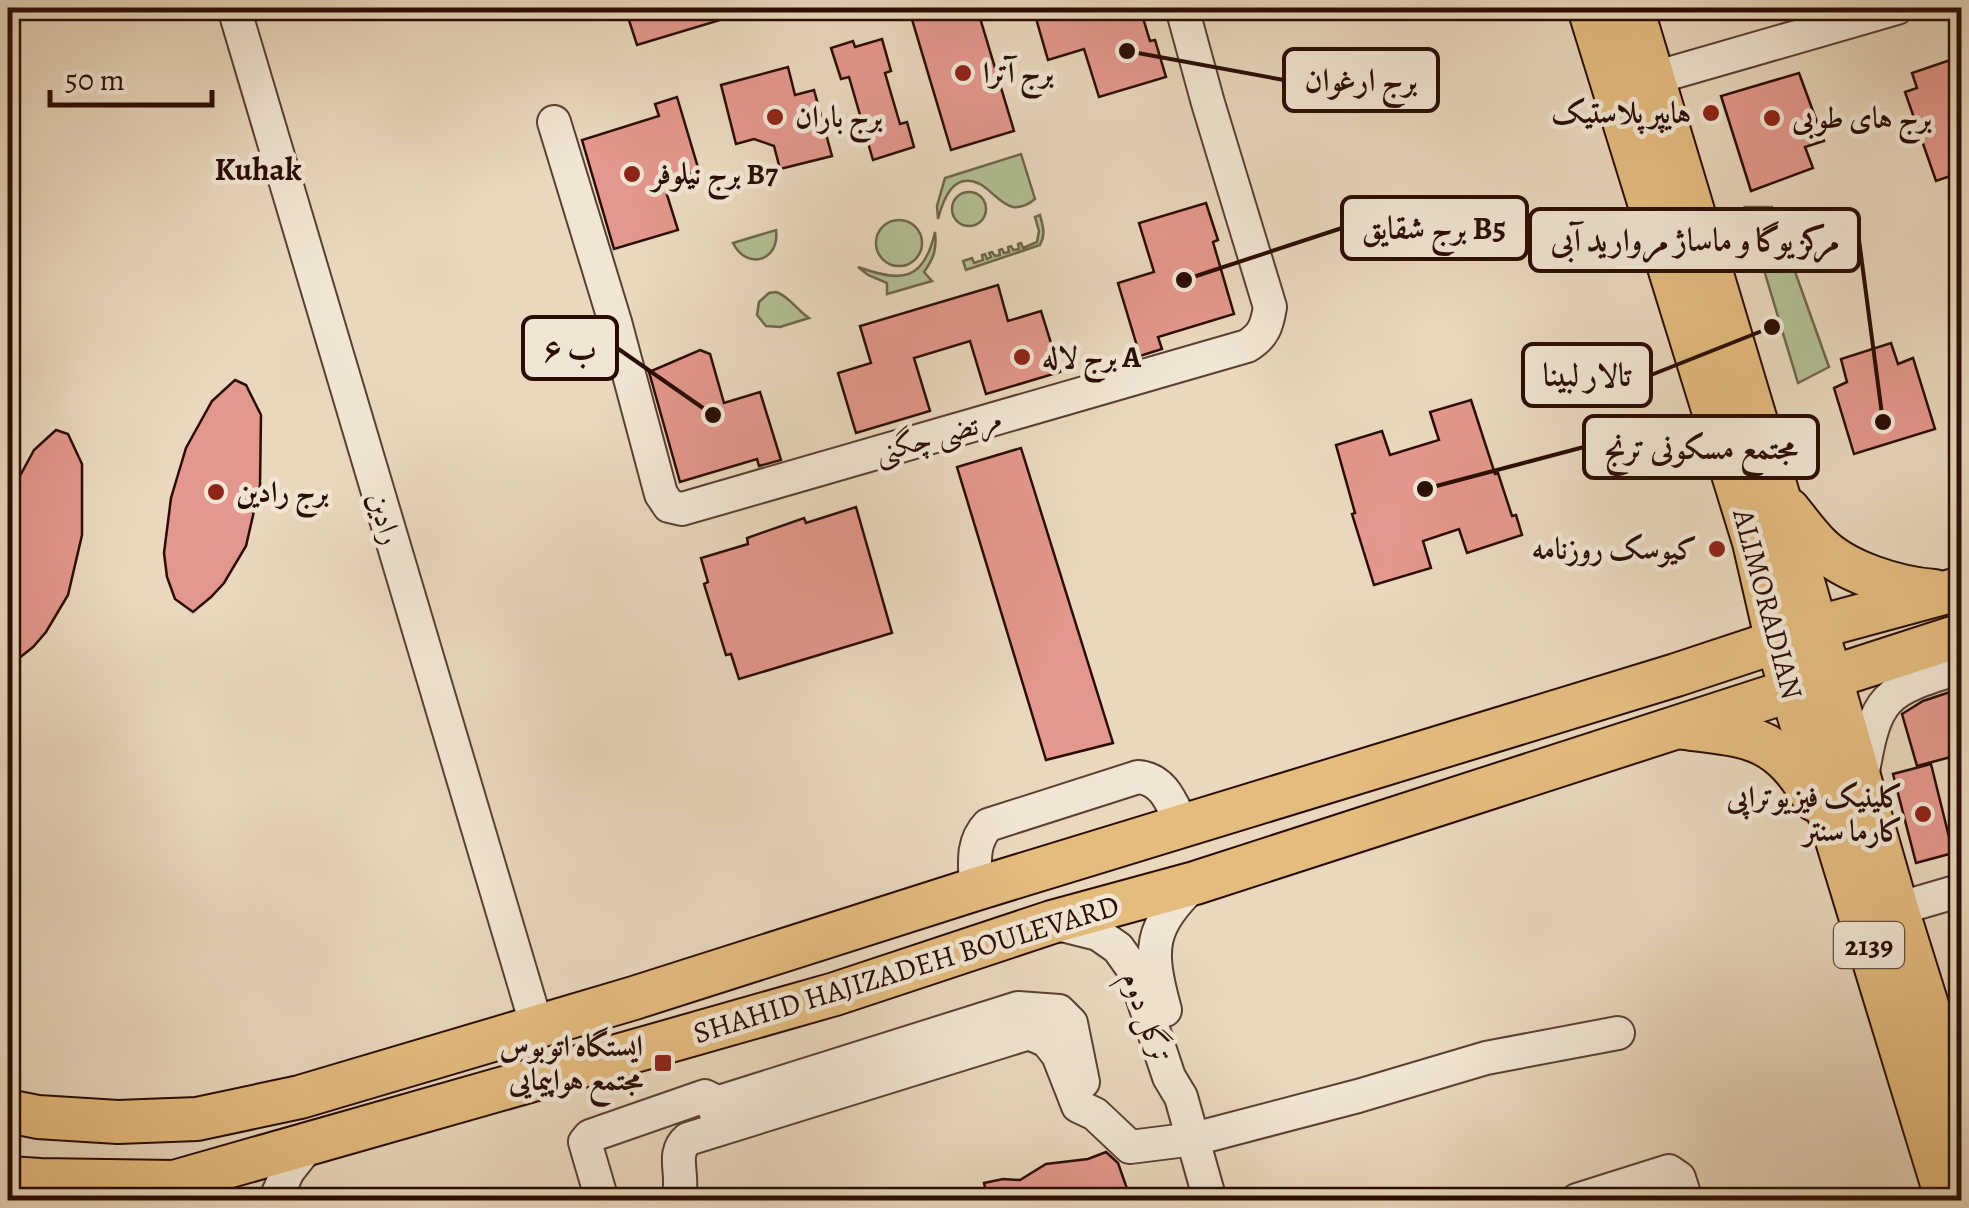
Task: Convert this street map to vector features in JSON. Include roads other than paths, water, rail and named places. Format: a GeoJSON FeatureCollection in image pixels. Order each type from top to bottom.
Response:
{"type":"FeatureCollection","features":[{"type":"Feature","properties":{"kind":"main road","name":"ALIMORADIAN"},"geometry":{"type":"LineString","coordinates":[[1589,8],[1754,542],[1796,635],[1810,683],[1836,838],[1947,1200]]}},
{"type":"Feature","properties":{"kind":"main road","name":"ALIMORADIAN"},"geometry":{"type":"LineString","coordinates":[[1632,8],[1779,498],[1796,635]]}},
{"type":"Feature","properties":{"kind":"main road"},"geometry":{"type":"LineString","coordinates":[[1779,498],[1820,548],[1850,566],[1878,580],[1918,590],[1955,590]]}},
{"type":"Feature","properties":{"kind":"main road"},"geometry":{"type":"LineString","coordinates":[[1676,676],[1728,634],[1740,616],[1754,542]]}},
{"type":"Feature","properties":{"kind":"main road","name":"SHAHID HAJIZADEH BOULEVARD"},"geometry":{"type":"LineString","coordinates":[[8,1111],[118,1122],[197,1118],[300,1097],[634,998],[992,884],[1676,676],[1796,635],[1955,590]]}},
{"type":"Feature","properties":{"kind":"main road","name":"SHAHID HAJIZADEH BOULEVARD"},"geometry":{"type":"LineString","coordinates":[[8,1178],[174,1182],[834,994],[1041,926],[1195,882],[1962,634]]}},
{"type":"Feature","properties":{"kind":"main road","name":"ALIMORADIAN"},"geometry":{"type":"LineString","coordinates":[[1810,683],[1862,782],[1897,909],[1960,1108]]}},
{"type":"Feature","properties":{"kind":"main road"},"geometry":{"type":"LineString","coordinates":[[1674,726],[1740,734],[1778,752],[1802,779],[1836,838]]}},
{"type":"Feature","properties":{"kind":"main road"},"geometry":{"type":"LineString","coordinates":[[992,884],[1024,889],[1034,902],[1041,926]]}},
{"type":"Feature","properties":{"kind":"main road"},"geometry":{"type":"LineString","coordinates":[[120,1200],[174,1182]]}},
{"type":"Feature","properties":{"kind":"street","name":"رادین"},"geometry":{"type":"LineString","coordinates":[[234,8],[536,1027]]}},
{"type":"Feature","properties":{"kind":"street","name":"مرتضی چگنی"},"geometry":{"type":"LineString","coordinates":[[554,122],[661,494],[669,506],[682,509],[1258,340],[1266,328],[1270,307],[1182,8]]}},
{"type":"Feature","properties":{"kind":"street"},"geometry":{"type":"LineString","coordinates":[[1654,78],[1897,8]]}},
{"type":"Feature","properties":{"kind":"street"},"geometry":{"type":"LineString","coordinates":[[1862,782],[1870,733],[1890,698],[1902,687],[1962,667]]}},
{"type":"Feature","properties":{"kind":"street"},"geometry":{"type":"LineString","coordinates":[[992,884],[975,844],[988,825],[1138,777],[1160,784],[1183,826]]}},
{"type":"Feature","properties":{"kind":"street","name":"ترگل دوم"},"geometry":{"type":"LineString","coordinates":[[1181,1097],[1181,1067],[1154,953],[1156,933],[1165,915],[1195,882]]}},
{"type":"Feature","properties":{"kind":"street"},"geometry":{"type":"LineString","coordinates":[[1897,909],[1962,890]]}},
{"type":"Feature","properties":{"kind":"street","name":"ترگل دوم"},"geometry":{"type":"LineString","coordinates":[[1041,926],[1098,934],[1118,948],[1133,969],[1168,1077],[1181,1097],[1210,1200]]}},
{"type":"Feature","properties":{"kind":"street"},"geometry":{"type":"LineString","coordinates":[[677,1200],[681,1194],[680,1146],[717,1116],[1018,1008],[1059,1011],[1070,1023],[1082,1080],[1095,1114],[1130,1147],[1194,1140],[1486,1058],[1618,1033]]}},
{"type":"Feature","properties":{"kind":"street"},"geometry":{"type":"LineString","coordinates":[[602,1200],[586,1138],[705,1096],[711,1098],[717,1116]]}},
{"type":"Feature","properties":{"kind":"street"},"geometry":{"type":"LineString","coordinates":[[275,1200],[288,1171],[311,1142]]}},
{"type":"Feature","properties":{"kind":"street"},"geometry":{"type":"LineString","coordinates":[[1577,1200],[1670,1171],[1679,1178],[1686,1200]]}},
{"type":"Feature","properties":{"kind":"street"},"geometry":{"type":"LineString","coordinates":[[174,1182],[219,1200]]}},
{"type":"Feature","properties":{"kind":"place","name":"برج ارغوان"},"geometry":{"type":"Point","coordinates":[1127,51]}},
{"type":"Feature","properties":{"kind":"place","name":"برج آترا"},"geometry":{"type":"Point","coordinates":[963,73]}},
{"type":"Feature","properties":{"kind":"place","name":"هایپر پلاستیک"},"geometry":{"type":"Point","coordinates":[1711,113]}},
{"type":"Feature","properties":{"kind":"place","name":"برج باران"},"geometry":{"type":"Point","coordinates":[775,117]}},
{"type":"Feature","properties":{"kind":"place","name":"برج های طوبی"},"geometry":{"type":"Point","coordinates":[1772,118]}},
{"type":"Feature","properties":{"kind":"place","name":"برج نیلوفر B7"},"geometry":{"type":"Point","coordinates":[632,174]}},
{"type":"Feature","properties":{"kind":"place","name":"برج شقایق B5"},"geometry":{"type":"Point","coordinates":[1184,280]}},
{"type":"Feature","properties":{"kind":"place","name":"تالار لبینا"},"geometry":{"type":"Point","coordinates":[1772,327]}},
{"type":"Feature","properties":{"kind":"place","name":"برج لاله A"},"geometry":{"type":"Point","coordinates":[1022,357]}},
{"type":"Feature","properties":{"kind":"place","name":"ب ۶"},"geometry":{"type":"Point","coordinates":[713,415]}},
{"type":"Feature","properties":{"kind":"place","name":"مرکز یوگا و ماساژ مروارید آبی"},"geometry":{"type":"Point","coordinates":[1883,422]}},
{"type":"Feature","properties":{"kind":"place","name":"مجتمع مسکونی ترنج"},"geometry":{"type":"Point","coordinates":[1425,489]}},
{"type":"Feature","properties":{"kind":"place","name":"برج رادین"},"geometry":{"type":"Point","coordinates":[216,492]}},
{"type":"Feature","properties":{"kind":"place","name":"کیوسک روزنامه"},"geometry":{"type":"Point","coordinates":[1717,549]}},
{"type":"Feature","properties":{"kind":"place","name":"کلینیک فیزیوتراپی کارما سنتر"},"geometry":{"type":"Point","coordinates":[1923,814]}},
{"type":"Feature","properties":{"kind":"place","name":"ایستگاه اتوبوس مجتمع هواپیمایی"},"geometry":{"type":"Point","coordinates":[663,1063]}},
{"type":"Feature","properties":{"kind":"district","name":"Kuhak"},"geometry":{"type":"Point","coordinates":[258,169]}}]}
